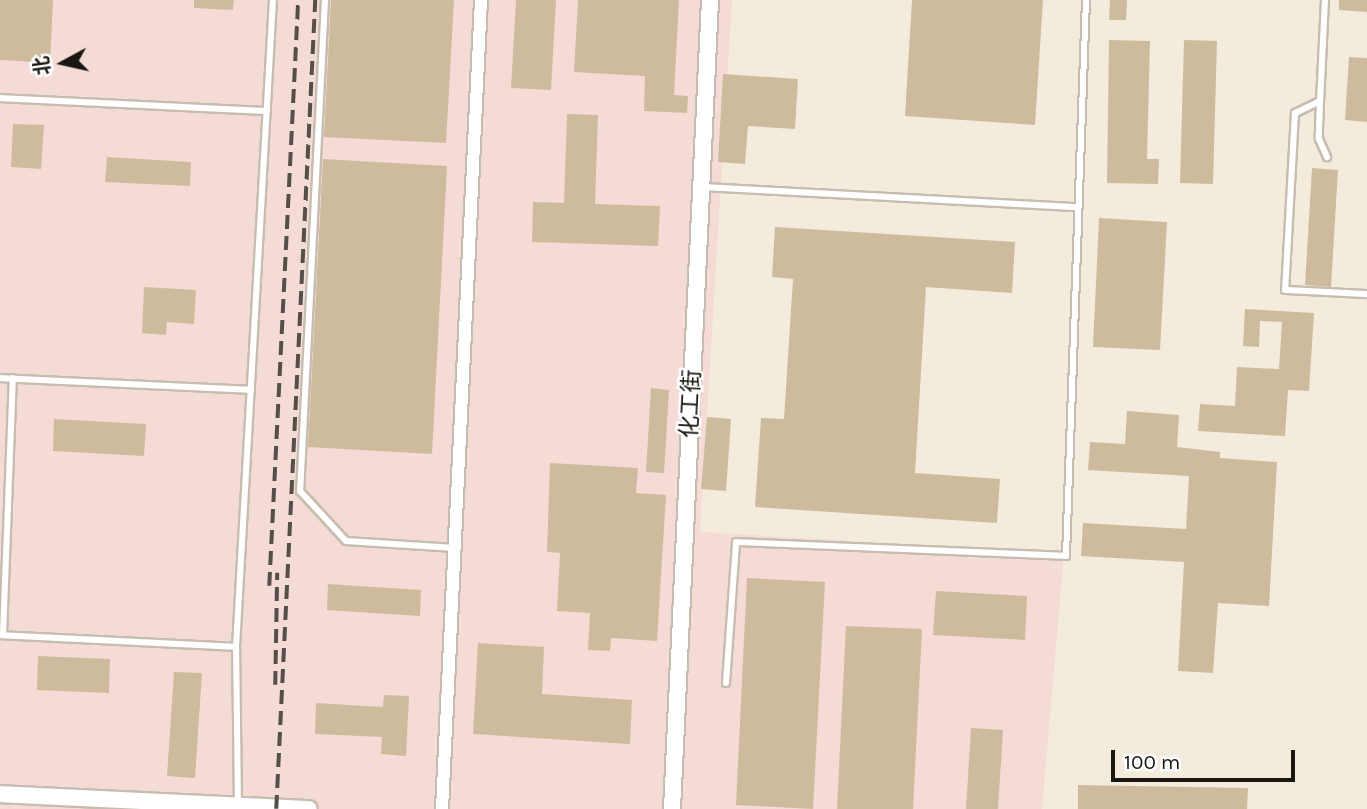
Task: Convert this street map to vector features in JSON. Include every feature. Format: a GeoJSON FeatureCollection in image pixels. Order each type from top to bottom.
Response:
{"type":"FeatureCollection","features":[{"type":"Feature","properties":{"kind":"street"},"geometry":{"type":"LineString","coordinates":[[442,809],[481,0]]}},
{"type":"Feature","properties":{"kind":"street","name":"化工街"},"geometry":{"type":"LineString","coordinates":[[672,809],[710,0]]}},
{"type":"Feature","properties":{"kind":"street"},"geometry":{"type":"LineString","coordinates":[[0,794],[309,809]]}},
{"type":"Feature","properties":{"kind":"lane"},"geometry":{"type":"LineString","coordinates":[[238,807],[236,647],[273,0]]}},
{"type":"Feature","properties":{"kind":"lane"},"geometry":{"type":"LineString","coordinates":[[325,0],[300,491],[346,541],[455,548]]}},
{"type":"Feature","properties":{"kind":"lane"},"geometry":{"type":"LineString","coordinates":[[726,683],[736,542],[1066,556],[1074,207],[1086,0]]}},
{"type":"Feature","properties":{"kind":"lane"},"geometry":{"type":"LineString","coordinates":[[1325,0],[1319,139],[1327,157]]}},
{"type":"Feature","properties":{"kind":"lane"},"geometry":{"type":"LineString","coordinates":[[0,98],[267,111]]}},
{"type":"Feature","properties":{"kind":"lane"},"geometry":{"type":"LineString","coordinates":[[1320,101],[1295,113],[1285,290],[1367,294]]}},
{"type":"Feature","properties":{"kind":"lane"},"geometry":{"type":"LineString","coordinates":[[701,187],[1074,207]]}},
{"type":"Feature","properties":{"kind":"lane"},"geometry":{"type":"LineString","coordinates":[[0,378],[251,390]]}},
{"type":"Feature","properties":{"kind":"lane"},"geometry":{"type":"LineString","coordinates":[[13,379],[1,635],[236,647]]}},
{"type":"Feature","properties":{"kind":"shaded area"},"geometry":{"type":"Polygon","coordinates":[[[0,0],[732,0],[700,532],[1064,554],[1042,809],[0,809],[0,0]]]}},
{"type":"Feature","properties":{"kind":"building"},"geometry":{"type":"Polygon","coordinates":[[[0,0],[53,0],[50,63],[0,60],[0,0]]]}},
{"type":"Feature","properties":{"kind":"building"},"geometry":{"type":"Polygon","coordinates":[[[194,0],[234,0],[233,10],[194,8],[194,0]]]}},
{"type":"Feature","properties":{"kind":"building"},"geometry":{"type":"Polygon","coordinates":[[[331,0],[454,0],[446,143],[324,137],[331,0]]]}},
{"type":"Feature","properties":{"kind":"building"},"geometry":{"type":"Polygon","coordinates":[[[516,0],[556,0],[551,90],[511,88],[516,0]]]}},
{"type":"Feature","properties":{"kind":"building"},"geometry":{"type":"Polygon","coordinates":[[[578,0],[679,0],[674,95],[688,96],[687,113],[644,111],[645,76],[574,72],[578,0]]]}},
{"type":"Feature","properties":{"kind":"building"},"geometry":{"type":"Polygon","coordinates":[[[912,0],[1043,0],[1035,125],[905,116],[912,0]]]}},
{"type":"Feature","properties":{"kind":"building"},"geometry":{"type":"Polygon","coordinates":[[[1110,0],[1127,0],[1126,20],[1109,20],[1110,0]]]}},
{"type":"Feature","properties":{"kind":"building"},"geometry":{"type":"Polygon","coordinates":[[[1339,0],[1367,0],[1367,12],[1339,10],[1339,0]]]}},
{"type":"Feature","properties":{"kind":"building"},"geometry":{"type":"Polygon","coordinates":[[[1109,40],[1150,41],[1147,159],[1159,159],[1158,184],[1107,183],[1109,40]]]}},
{"type":"Feature","properties":{"kind":"building"},"geometry":{"type":"Polygon","coordinates":[[[1184,40],[1217,41],[1213,184],[1180,183],[1184,40]]]}},
{"type":"Feature","properties":{"kind":"building"},"geometry":{"type":"Polygon","coordinates":[[[1349,57],[1367,58],[1367,122],[1345,120],[1349,57]]]}},
{"type":"Feature","properties":{"kind":"building"},"geometry":{"type":"Polygon","coordinates":[[[723,74],[798,79],[795,129],[748,126],[745,164],[718,162],[723,74]]]}},
{"type":"Feature","properties":{"kind":"building"},"geometry":{"type":"Polygon","coordinates":[[[567,114],[598,115],[595,204],[660,206],[658,246],[532,242],[533,202],[564,203],[567,114]]]}},
{"type":"Feature","properties":{"kind":"building"},"geometry":{"type":"Polygon","coordinates":[[[13,124],[44,125],[41,169],[11,167],[13,124]]]}},
{"type":"Feature","properties":{"kind":"building"},"geometry":{"type":"Polygon","coordinates":[[[107,157],[191,162],[190,186],[105,182],[107,157]]]}},
{"type":"Feature","properties":{"kind":"building"},"geometry":{"type":"Polygon","coordinates":[[[323,159],[447,166],[432,454],[308,447],[323,159]]]}},
{"type":"Feature","properties":{"kind":"building"},"geometry":{"type":"Polygon","coordinates":[[[1312,168],[1338,170],[1331,287],[1305,285],[1312,168]]]}},
{"type":"Feature","properties":{"kind":"building"},"geometry":{"type":"Polygon","coordinates":[[[1099,218],[1167,222],[1160,350],[1093,347],[1099,218]]]}},
{"type":"Feature","properties":{"kind":"building"},"geometry":{"type":"Polygon","coordinates":[[[775,227],[1015,242],[1012,293],[926,287],[915,473],[1000,479],[997,523],[755,507],[761,418],[784,419],[793,279],[772,277],[775,227]]]}},
{"type":"Feature","properties":{"kind":"building"},"geometry":{"type":"Polygon","coordinates":[[[144,287],[196,290],[194,324],[167,322],[166,335],[142,333],[144,287]]]}},
{"type":"Feature","properties":{"kind":"building"},"geometry":{"type":"Polygon","coordinates":[[[1245,309],[1314,313],[1309,391],[1288,390],[1285,436],[1198,431],[1200,404],[1235,406],[1237,367],[1279,369],[1282,322],[1260,321],[1259,347],[1243,346],[1245,309]]]}},
{"type":"Feature","properties":{"kind":"building"},"geometry":{"type":"Polygon","coordinates":[[[651,388],[669,390],[664,473],[646,472],[651,388]]]}},
{"type":"Feature","properties":{"kind":"building"},"geometry":{"type":"Polygon","coordinates":[[[1127,411],[1179,415],[1177,447],[1220,452],[1220,458],[1277,462],[1269,606],[1218,603],[1213,673],[1178,671],[1184,562],[1081,556],[1083,523],[1186,529],[1189,476],[1088,470],[1090,442],[1125,444],[1127,411]]]}},
{"type":"Feature","properties":{"kind":"building"},"geometry":{"type":"Polygon","coordinates":[[[707,417],[731,419],[726,491],[701,489],[707,417]]]}},
{"type":"Feature","properties":{"kind":"building"},"geometry":{"type":"Polygon","coordinates":[[[54,419],[146,424],[144,456],[53,451],[54,419]]]}},
{"type":"Feature","properties":{"kind":"building"},"geometry":{"type":"Polygon","coordinates":[[[550,463],[638,468],[636,493],[666,495],[657,641],[611,638],[610,651],[588,650],[590,613],[557,611],[560,553],[547,552],[550,463]]]}},
{"type":"Feature","properties":{"kind":"building"},"geometry":{"type":"Polygon","coordinates":[[[747,578],[825,582],[813,809],[736,805],[747,578]]]}},
{"type":"Feature","properties":{"kind":"building"},"geometry":{"type":"Polygon","coordinates":[[[328,584],[421,590],[420,616],[327,610],[328,584]]]}},
{"type":"Feature","properties":{"kind":"building"},"geometry":{"type":"Polygon","coordinates":[[[936,591],[1027,596],[1025,640],[933,635],[936,591]]]}},
{"type":"Feature","properties":{"kind":"building"},"geometry":{"type":"Polygon","coordinates":[[[846,626],[922,629],[913,809],[837,809],[846,626]]]}},
{"type":"Feature","properties":{"kind":"building"},"geometry":{"type":"Polygon","coordinates":[[[478,643],[544,647],[542,694],[632,700],[630,744],[473,734],[478,643]]]}},
{"type":"Feature","properties":{"kind":"building"},"geometry":{"type":"Polygon","coordinates":[[[38,656],[110,659],[109,693],[37,690],[38,656]]]}},
{"type":"Feature","properties":{"kind":"building"},"geometry":{"type":"Polygon","coordinates":[[[174,672],[202,673],[195,778],[167,776],[174,672]]]}},
{"type":"Feature","properties":{"kind":"building"},"geometry":{"type":"Polygon","coordinates":[[[384,695],[409,696],[406,756],[381,754],[382,737],[315,734],[316,703],[383,707],[384,695]]]}},
{"type":"Feature","properties":{"kind":"building"},"geometry":{"type":"Polygon","coordinates":[[[971,728],[1003,730],[998,809],[966,809],[971,728]]]}},
{"type":"Feature","properties":{"kind":"building"},"geometry":{"type":"Polygon","coordinates":[[[1078,785],[1248,788],[1247,809],[1078,809],[1078,785]]]}},
{"type":"Feature","properties":{"kind":"railway"},"geometry":{"type":"LineString","coordinates":[[269,586],[298,0]]}},
{"type":"Feature","properties":{"kind":"railway"},"geometry":{"type":"LineString","coordinates":[[276,809],[315,0]]}},
{"type":"Feature","properties":{"kind":"railway"},"geometry":{"type":"LineString","coordinates":[[275,685],[277,573]]}}]}
